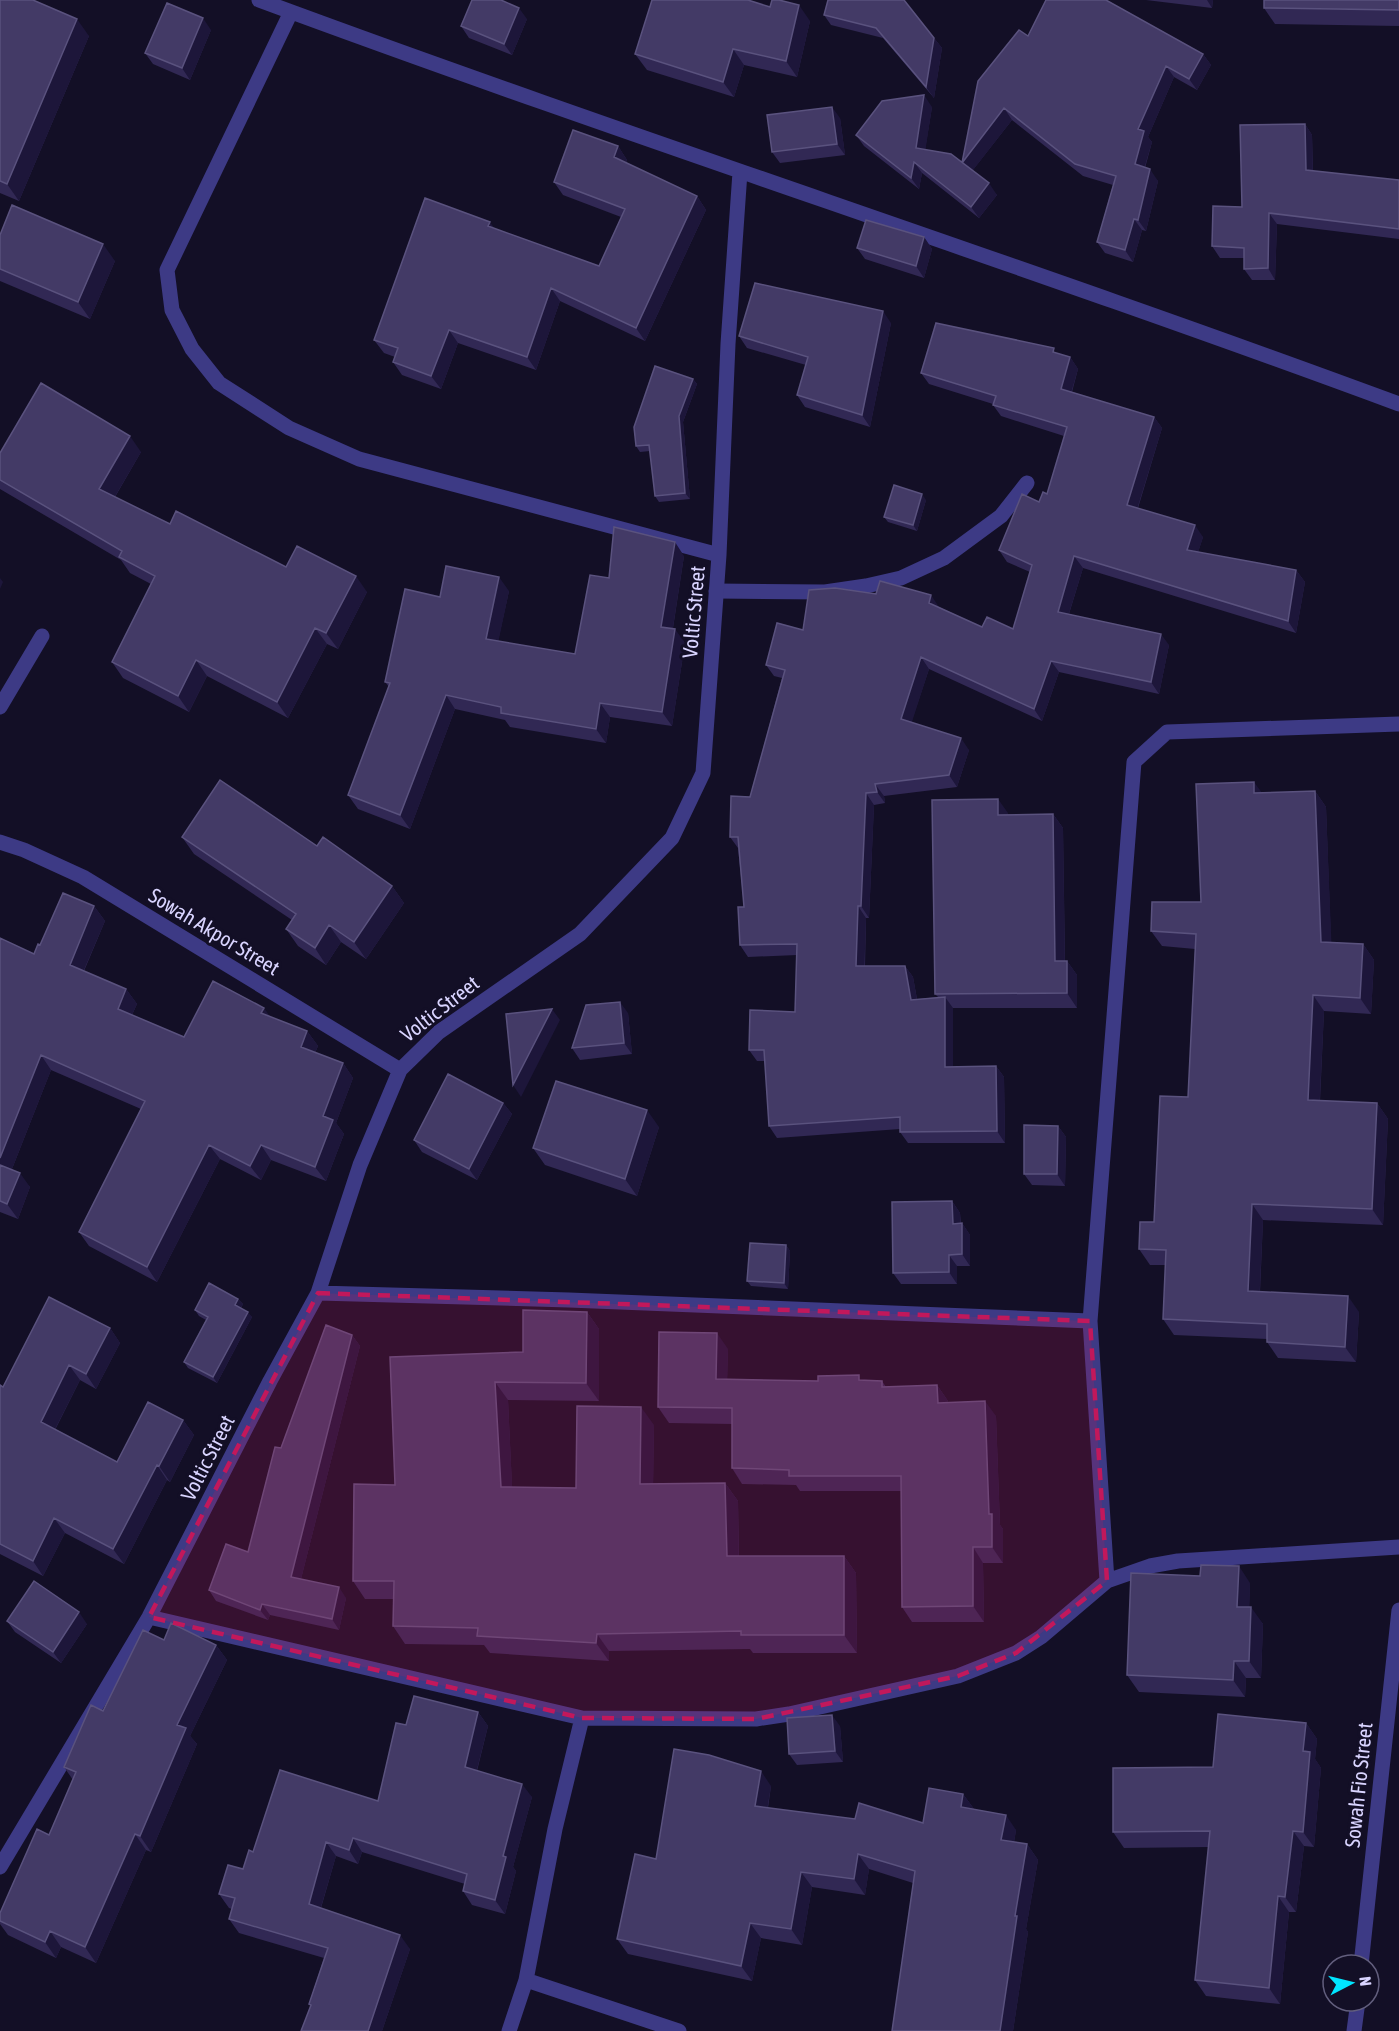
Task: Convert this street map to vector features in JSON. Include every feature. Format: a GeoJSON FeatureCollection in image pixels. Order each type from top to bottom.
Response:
{"type":"FeatureCollection","features":[{"type":"Feature","properties":{"kind":"street"},"geometry":{"type":"LineString","coordinates":[[259,0],[740,172],[1113,300],[1399,404]]}},
{"type":"Feature","properties":{"kind":"street"},"geometry":{"type":"LineString","coordinates":[[291,12],[167,270],[172,310],[192,349],[219,383],[289,428],[359,459],[719,555]]}},
{"type":"Feature","properties":{"kind":"street","name":"Voltic Street"},"geometry":{"type":"LineString","coordinates":[[0,1867],[149,1617],[270,1381],[318,1293],[360,1165],[400,1070],[439,1032],[580,934],[672,838],[703,773],[719,555],[728,344],[740,172]]}},
{"type":"Feature","properties":{"kind":"street"},"geometry":{"type":"LineString","coordinates":[[716,591],[825,592],[901,579],[944,558],[1001,516],[1027,483]]}},
{"type":"Feature","properties":{"kind":"street"},"geometry":{"type":"LineString","coordinates":[[0,707],[42,636]]}},
{"type":"Feature","properties":{"kind":"street"},"geometry":{"type":"LineString","coordinates":[[1107,1581],[1090,1321],[1134,762],[1167,732],[1399,724]]}},
{"type":"Feature","properties":{"kind":"street","name":"Sowah Akpor Street"},"geometry":{"type":"LineString","coordinates":[[0,842],[24,850],[83,877],[400,1070]]}},
{"type":"Feature","properties":{"kind":"street"},"geometry":{"type":"LineString","coordinates":[[318,1293],[569,1300],[1090,1321]]}},
{"type":"Feature","properties":{"kind":"street"},"geometry":{"type":"LineString","coordinates":[[149,1617],[582,1718],[756,1719],[789,1714],[958,1676],[1016,1653],[1041,1636],[1107,1581],[1150,1566],[1178,1561],[1399,1548]]}},
{"type":"Feature","properties":{"kind":"street","name":"Sowah Fio Street"},"geometry":{"type":"LineString","coordinates":[[1363,1953],[1394,1710],[1399,1610]]}},
{"type":"Feature","properties":{"kind":"street"},"geometry":{"type":"LineString","coordinates":[[509,2031],[526,1980],[555,1829],[582,1718]]}},
{"type":"Feature","properties":{"kind":"street"},"geometry":{"type":"LineString","coordinates":[[526,1980],[679,2031]]}},
{"type":"Feature","properties":{"kind":"street"},"geometry":{"type":"LineString","coordinates":[[1354,2031],[1356,2013]]}},
{"type":"Feature","properties":{"kind":"highlighted area"},"geometry":{"type":"Polygon","coordinates":[[[318,1293],[1090,1321],[1107,1581],[1016,1653],[958,1676],[756,1719],[582,1718],[149,1617],[318,1293]]]}},
{"type":"Feature","properties":{"kind":"building"},"geometry":{"type":"Polygon","coordinates":[[[0,0],[33,0],[77,19],[7,184],[0,181],[0,0]]]}},
{"type":"Feature","properties":{"kind":"building"},"geometry":{"type":"Polygon","coordinates":[[[472,0],[501,0],[519,8],[504,44],[461,26],[472,0]]]}},
{"type":"Feature","properties":{"kind":"building"},"geometry":{"type":"Polygon","coordinates":[[[652,0],[748,0],[770,7],[772,0],[779,0],[799,5],[786,61],[733,49],[723,82],[635,54],[652,0]]]}},
{"type":"Feature","properties":{"kind":"building"},"geometry":{"type":"Polygon","coordinates":[[[828,0],[904,0],[934,38],[926,87],[876,28],[824,15],[828,0]]]}},
{"type":"Feature","properties":{"kind":"building"},"geometry":{"type":"Polygon","coordinates":[[[1046,0],[1106,0],[1203,54],[1189,79],[1166,66],[1138,129],[1144,131],[1135,164],[1150,169],[1138,220],[1134,219],[1125,250],[1097,242],[1116,176],[1075,164],[1004,108],[962,163],[978,81],[1019,30],[1028,36],[1046,0]]]}},
{"type":"Feature","properties":{"kind":"building"},"geometry":{"type":"Polygon","coordinates":[[[1264,0],[1399,0],[1399,10],[1264,8],[1264,0]]]}},
{"type":"Feature","properties":{"kind":"building"},"geometry":{"type":"Polygon","coordinates":[[[167,3],[203,18],[182,68],[145,53],[167,3]]]}},
{"type":"Feature","properties":{"kind":"building"},"geometry":{"type":"Polygon","coordinates":[[[924,95],[916,148],[951,154],[989,183],[971,207],[914,162],[911,178],[856,135],[882,101],[924,95]]]}},
{"type":"Feature","properties":{"kind":"building"},"geometry":{"type":"Polygon","coordinates":[[[832,107],[837,144],[772,152],[767,115],[832,107]]]}},
{"type":"Feature","properties":{"kind":"building"},"geometry":{"type":"Polygon","coordinates":[[[1305,124],[1306,170],[1399,180],[1399,229],[1269,213],[1268,268],[1244,269],[1244,248],[1212,246],[1213,206],[1242,207],[1240,125],[1305,124]]]}},
{"type":"Feature","properties":{"kind":"building"},"geometry":{"type":"Polygon","coordinates":[[[573,130],[618,146],[614,157],[697,196],[636,328],[551,288],[527,357],[449,330],[431,376],[393,362],[398,348],[374,340],[425,198],[490,222],[488,226],[599,266],[625,209],[554,182],[573,130]]]}},
{"type":"Feature","properties":{"kind":"building"},"geometry":{"type":"Polygon","coordinates":[[[12,205],[103,244],[78,302],[0,269],[0,235],[12,205]]]}},
{"type":"Feature","properties":{"kind":"building"},"geometry":{"type":"Polygon","coordinates":[[[866,220],[924,237],[916,266],[857,248],[866,220]]]}},
{"type":"Feature","properties":{"kind":"building"},"geometry":{"type":"Polygon","coordinates":[[[755,283],[883,311],[862,415],[797,395],[808,357],[739,336],[755,283]]]}},
{"type":"Feature","properties":{"kind":"building"},"geometry":{"type":"Polygon","coordinates":[[[936,323],[1054,348],[1053,352],[1070,357],[1061,389],[1154,417],[1127,505],[1195,525],[1187,550],[1296,570],[1288,621],[1074,556],[1058,612],[1161,634],[1151,682],[1051,661],[1034,709],[921,657],[901,719],[961,738],[949,775],[875,784],[877,792],[866,793],[856,966],[905,966],[911,1000],[945,997],[945,1067],[996,1066],[997,1131],[900,1132],[900,1117],[769,1126],[764,1050],[749,1050],[750,1010],[795,1012],[797,944],[740,945],[738,907],[744,907],[738,837],[730,837],[731,796],[750,797],[785,670],[766,665],[777,623],[803,630],[809,590],[835,588],[876,594],[880,581],[931,595],[929,603],[982,627],[987,617],[1013,629],[1032,565],[999,550],[1022,494],[1039,502],[1043,492],[1047,494],[1067,427],[993,405],[996,396],[921,373],[936,323]]]}},
{"type":"Feature","properties":{"kind":"building"},"geometry":{"type":"Polygon","coordinates":[[[655,366],[693,379],[679,416],[685,493],[655,496],[649,445],[636,446],[634,427],[655,366]]]}},
{"type":"Feature","properties":{"kind":"building"},"geometry":{"type":"Polygon","coordinates":[[[41,383],[130,436],[99,489],[170,524],[176,511],[286,567],[297,546],[356,576],[326,633],[315,628],[277,702],[196,660],[178,696],[112,662],[155,576],[119,557],[122,551],[0,480],[0,453],[41,383]]]}},
{"type":"Feature","properties":{"kind":"building"},"geometry":{"type":"Polygon","coordinates":[[[894,485],[922,494],[913,525],[884,517],[894,485]]]}},
{"type":"Feature","properties":{"kind":"building"},"geometry":{"type":"Polygon","coordinates":[[[614,527],[675,542],[661,627],[675,629],[662,712],[600,703],[596,729],[501,713],[501,707],[446,695],[400,815],[348,795],[390,683],[385,682],[405,589],[440,597],[446,566],[499,577],[486,639],[575,654],[590,575],[609,578],[614,527]]]}},
{"type":"Feature","properties":{"kind":"building"},"geometry":{"type":"Polygon","coordinates":[[[220,780],[317,846],[323,837],[392,886],[354,942],[329,925],[315,948],[286,929],[296,914],[182,837],[220,780]]]}},
{"type":"Feature","properties":{"kind":"building"},"geometry":{"type":"Polygon","coordinates":[[[1254,782],[1254,793],[1315,791],[1321,942],[1363,944],[1360,998],[1313,995],[1308,1100],[1377,1103],[1372,1209],[1252,1204],[1248,1291],[1348,1296],[1345,1347],[1267,1342],[1267,1324],[1163,1319],[1166,1250],[1139,1249],[1140,1222],[1154,1222],[1160,1096],[1188,1097],[1196,934],[1151,931],[1152,902],[1201,902],[1196,784],[1254,782]]]}},
{"type":"Feature","properties":{"kind":"building"},"geometry":{"type":"Polygon","coordinates":[[[998,799],[998,815],[1053,814],[1055,961],[1067,961],[1067,993],[935,994],[932,800],[998,799]]]}},
{"type":"Feature","properties":{"kind":"building"},"geometry":{"type":"Polygon","coordinates":[[[63,893],[94,906],[70,965],[126,989],[118,1009],[184,1037],[213,981],[264,1008],[261,1013],[307,1031],[301,1047],[343,1063],[323,1116],[333,1120],[315,1167],[261,1145],[250,1166],[209,1145],[147,1267],[79,1232],[145,1101],[41,1055],[0,1158],[0,938],[34,954],[63,893]]]}},
{"type":"Feature","properties":{"kind":"building"},"geometry":{"type":"Polygon","coordinates":[[[620,1002],[624,1043],[572,1048],[586,1005],[620,1002]]]}},
{"type":"Feature","properties":{"kind":"building"},"geometry":{"type":"Polygon","coordinates":[[[552,1009],[513,1085],[506,1014],[552,1009]]]}},
{"type":"Feature","properties":{"kind":"building"},"geometry":{"type":"Polygon","coordinates":[[[448,1074],[503,1103],[469,1169],[414,1140],[448,1074]]]}},
{"type":"Feature","properties":{"kind":"building"},"geometry":{"type":"Polygon","coordinates":[[[556,1081],[647,1110],[625,1179],[533,1148],[556,1081]]]}},
{"type":"Feature","properties":{"kind":"building"},"geometry":{"type":"Polygon","coordinates":[[[1024,1125],[1058,1126],[1057,1174],[1024,1174],[1024,1125]]]}},
{"type":"Feature","properties":{"kind":"building"},"geometry":{"type":"Polygon","coordinates":[[[0,1165],[20,1173],[7,1204],[0,1201],[0,1165]]]}},
{"type":"Feature","properties":{"kind":"building"},"geometry":{"type":"Polygon","coordinates":[[[952,1201],[953,1224],[962,1223],[962,1254],[949,1255],[949,1272],[893,1273],[892,1202],[952,1201]]]}},
{"type":"Feature","properties":{"kind":"building"},"geometry":{"type":"Polygon","coordinates":[[[750,1243],[786,1245],[784,1283],[747,1281],[750,1243]]]}},
{"type":"Feature","properties":{"kind":"building"},"geometry":{"type":"Polygon","coordinates":[[[209,1283],[238,1299],[235,1305],[248,1312],[213,1377],[184,1362],[208,1317],[195,1310],[209,1283]]]}},
{"type":"Feature","properties":{"kind":"building"},"geometry":{"type":"Polygon","coordinates":[[[49,1297],[110,1328],[86,1374],[69,1365],[41,1422],[117,1462],[148,1402],[183,1420],[113,1549],[54,1518],[33,1561],[0,1544],[0,1385],[3,1387],[49,1297]]]}},
{"type":"Feature","properties":{"kind":"building"},"geometry":{"type":"Polygon","coordinates":[[[523,1310],[587,1312],[586,1383],[495,1382],[501,1487],[576,1488],[577,1406],[641,1407],[640,1484],[725,1483],[727,1556],[844,1556],[844,1635],[741,1635],[741,1631],[597,1634],[596,1643],[477,1636],[478,1628],[393,1626],[394,1581],[353,1581],[354,1484],[395,1485],[390,1357],[523,1352],[523,1310]]]}},
{"type":"Feature","properties":{"kind":"building"},"geometry":{"type":"Polygon","coordinates":[[[326,1325],[352,1335],[291,1577],[339,1587],[332,1619],[262,1604],[260,1610],[209,1590],[226,1544],[248,1552],[275,1447],[281,1448],[326,1325]]]}},
{"type":"Feature","properties":{"kind":"building"},"geometry":{"type":"Polygon","coordinates":[[[659,1332],[717,1333],[716,1379],[818,1381],[818,1376],[859,1375],[859,1380],[882,1381],[882,1387],[937,1385],[938,1403],[985,1401],[992,1547],[973,1547],[973,1606],[902,1607],[901,1476],[789,1476],[789,1470],[732,1468],[732,1408],[658,1407],[659,1332]]]}},
{"type":"Feature","properties":{"kind":"building"},"geometry":{"type":"Polygon","coordinates":[[[1201,1565],[1239,1566],[1237,1607],[1251,1607],[1249,1661],[1234,1661],[1233,1680],[1127,1675],[1131,1573],[1200,1576],[1201,1565]]]}},
{"type":"Feature","properties":{"kind":"building"},"geometry":{"type":"Polygon","coordinates":[[[34,1581],[79,1612],[53,1652],[7,1621],[34,1581]]]}},
{"type":"Feature","properties":{"kind":"building"},"geometry":{"type":"Polygon","coordinates":[[[171,1623],[216,1645],[177,1725],[186,1728],[140,1836],[135,1834],[85,1947],[50,1931],[45,1942],[0,1921],[0,1913],[37,1829],[49,1835],[76,1772],[64,1767],[91,1705],[103,1711],[143,1630],[164,1640],[171,1623]]]}},
{"type":"Feature","properties":{"kind":"building"},"geometry":{"type":"Polygon","coordinates":[[[414,1696],[478,1712],[465,1767],[522,1784],[503,1856],[506,1857],[495,1900],[463,1891],[467,1874],[353,1838],[349,1850],[326,1842],[309,1904],[400,1935],[368,2031],[301,2031],[328,1948],[229,1919],[235,1898],[219,1894],[228,1865],[243,1869],[249,1850],[253,1852],[280,1770],[378,1801],[396,1723],[406,1725],[414,1696]]]}},
{"type":"Feature","properties":{"kind":"building"},"geometry":{"type":"Polygon","coordinates":[[[1218,1714],[1306,1723],[1303,1751],[1310,1752],[1303,1832],[1293,1831],[1285,1897],[1278,1896],[1269,1988],[1195,1980],[1210,1831],[1113,1832],[1113,1768],[1213,1767],[1218,1714]]]}},
{"type":"Feature","properties":{"kind":"building"},"geometry":{"type":"Polygon","coordinates":[[[832,1715],[835,1751],[789,1754],[787,1718],[832,1715]]]}},
{"type":"Feature","properties":{"kind":"building"},"geometry":{"type":"Polygon","coordinates":[[[674,1749],[709,1755],[761,1771],[755,1806],[855,1819],[859,1803],[923,1823],[929,1788],[963,1794],[961,1807],[1006,1815],[1001,1840],[1027,1844],[1000,2031],[892,2031],[915,1871],[858,1854],[854,1879],[801,1872],[791,1929],[750,1923],[741,1966],[617,1939],[635,1854],[656,1859],[674,1749]]]}}]}
